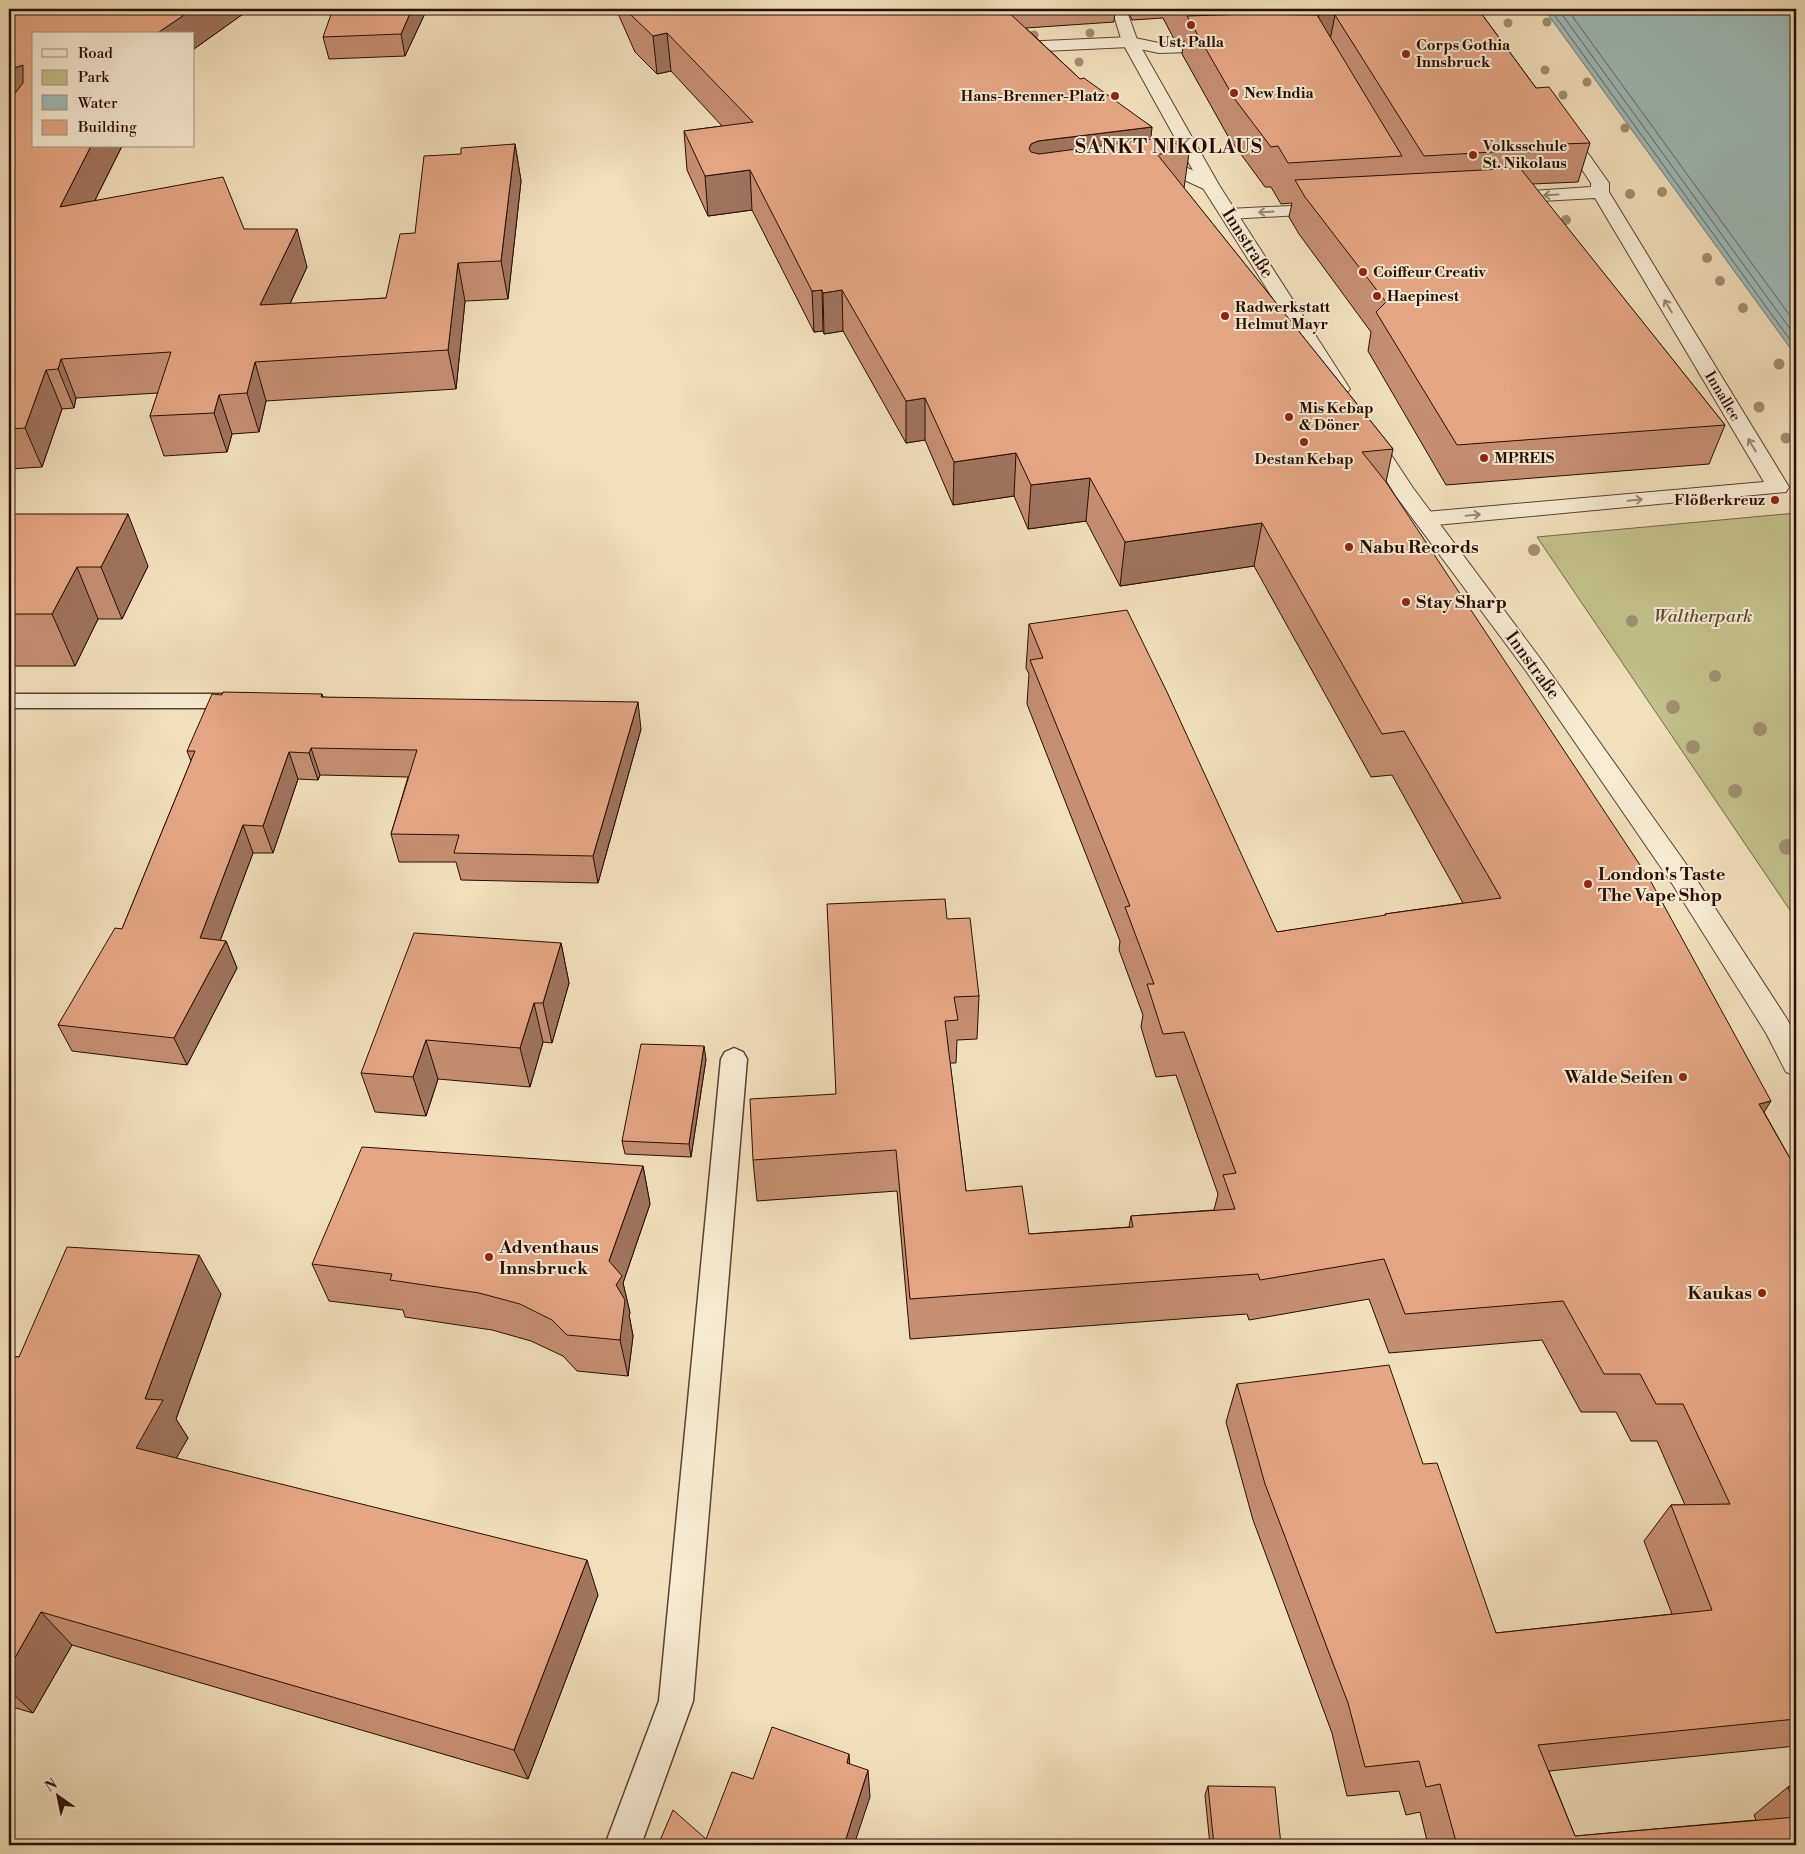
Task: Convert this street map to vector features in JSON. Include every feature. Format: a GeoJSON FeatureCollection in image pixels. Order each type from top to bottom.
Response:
{"type":"FeatureCollection","features":[{"type":"Feature","properties":{"kind":"street","name":"Innstraße"},"geometry":{"type":"LineString","coordinates":[[1119,9],[1130,42],[1210,185],[1404,491],[1534,666],[1682,878],[1776,1027],[1796,1064]]}},
{"type":"Feature","properties":{"kind":"street"},"geometry":{"type":"LineString","coordinates":[[1010,34],[1022,47],[1038,59]]}},
{"type":"Feature","properties":{"kind":"street"},"geometry":{"type":"LineString","coordinates":[[1022,47],[1130,42],[1159,48],[1234,45]]}},
{"type":"Feature","properties":{"kind":"street","name":"Innallee"},"geometry":{"type":"LineString","coordinates":[[1425,519],[1778,487],[1600,192],[1600,183],[1556,120]]}},
{"type":"Feature","properties":{"kind":"street"},"geometry":{"type":"LineString","coordinates":[[1144,144],[1175,169],[1210,185]]}},
{"type":"Feature","properties":{"kind":"street"},"geometry":{"type":"LineString","coordinates":[[1485,199],[1600,192]]}},
{"type":"Feature","properties":{"kind":"street"},"geometry":{"type":"LineString","coordinates":[[1229,214],[1344,208]]}},
{"type":"Feature","properties":{"kind":"lane"},"geometry":{"type":"LineString","coordinates":[[1156,171],[1175,169]]}},
{"type":"Feature","properties":{"kind":"lane"},"geometry":{"type":"LineString","coordinates":[[9,701],[266,701]]}},
{"type":"Feature","properties":{"kind":"lane"},"geometry":{"type":"LineString","coordinates":[[623,1845],[676,1701],[734,1059]]}},
{"type":"Feature","properties":{"kind":"green space","name":"Waltherpark"},"geometry":{"type":"Polygon","coordinates":[[[1796,513],[1796,919],[1537,537],[1796,513]]]}},
{"type":"Feature","properties":{"kind":"water"},"geometry":{"type":"Polygon","coordinates":[[[1544,9],[1796,9],[1796,356],[1544,9]]]}},
{"type":"Feature","properties":{"kind":"building"},"geometry":{"type":"Polygon","coordinates":[[[9,9],[193,9],[159,32],[32,32],[32,148],[90,148],[60,207],[223,177],[244,229],[297,229],[260,305],[386,298],[400,234],[415,233],[424,156],[461,154],[461,148],[515,144],[501,261],[458,263],[448,350],[255,362],[247,393],[219,395],[214,413],[150,416],[171,352],[61,359],[58,369],[46,370],[25,428],[9,429],[9,101],[23,83],[23,65],[14,68],[9,74],[9,9]]]}},
{"type":"Feature","properties":{"kind":"building"},"geometry":{"type":"Polygon","coordinates":[[[333,9],[412,9],[401,34],[323,37],[333,9]]]}},
{"type":"Feature","properties":{"kind":"building"},"geometry":{"type":"Polygon","coordinates":[[[628,9],[1005,9],[1080,79],[1084,78],[1152,127],[1038,141],[1031,144],[1029,149],[1031,152],[1039,154],[1167,137],[1189,153],[1157,154],[1393,449],[1362,452],[1386,482],[1650,880],[1771,1101],[1759,1104],[1796,1169],[1796,1719],[1538,1745],[1575,1836],[1796,1817],[1796,1845],[1457,1845],[1440,1784],[1426,1787],[1419,1761],[1365,1767],[1348,1703],[1265,1484],[1237,1384],[1389,1365],[1423,1464],[1437,1463],[1496,1633],[1712,1610],[1671,1505],[1730,1504],[1683,1404],[1656,1404],[1640,1374],[1604,1374],[1563,1301],[1405,1314],[1384,1259],[1260,1280],[1258,1274],[910,1299],[896,1150],[753,1160],[750,1099],[836,1094],[827,904],[945,899],[947,919],[970,918],[979,996],[954,997],[958,1020],[945,1021],[966,1191],[1022,1186],[1029,1234],[1133,1227],[1131,1216],[1235,1209],[1223,1175],[1236,1173],[1184,1032],[1163,1034],[1147,984],[1154,984],[1125,907],[1130,906],[1030,660],[1043,658],[1029,624],[1127,610],[1167,692],[1277,932],[1385,914],[1501,898],[1404,731],[1382,734],[1262,523],[1125,542],[1090,478],[1031,485],[1016,453],[954,462],[925,398],[906,401],[842,290],[823,293],[822,290],[812,291],[750,170],[705,176],[684,131],[753,122],[667,33],[653,36],[631,15],[628,9]]]}},
{"type":"Feature","properties":{"kind":"building"},"geometry":{"type":"Polygon","coordinates":[[[1356,9],[1478,9],[1536,88],[1549,87],[1590,143],[1505,146],[1510,151],[1424,156],[1335,15],[1354,12],[1356,9]]]}},
{"type":"Feature","properties":{"kind":"building"},"geometry":{"type":"Polygon","coordinates":[[[1248,14],[1317,15],[1402,156],[1288,163],[1278,146],[1271,147],[1234,98],[1187,16],[1248,14]]]}},
{"type":"Feature","properties":{"kind":"building"},"geometry":{"type":"Polygon","coordinates":[[[1520,168],[1725,425],[1457,445],[1376,312],[1386,302],[1305,197],[1295,180],[1520,168]]]}},
{"type":"Feature","properties":{"kind":"building"},"geometry":{"type":"Polygon","coordinates":[[[9,514],[128,514],[101,567],[77,567],[52,614],[9,614],[9,514]]]}},
{"type":"Feature","properties":{"kind":"building"},"geometry":{"type":"Polygon","coordinates":[[[223,692],[322,694],[321,697],[638,702],[593,856],[454,853],[459,835],[391,834],[417,750],[311,748],[309,753],[289,752],[263,826],[243,825],[200,938],[226,941],[174,1038],[58,1025],[115,928],[122,929],[195,751],[187,751],[212,694],[222,695],[223,692]]]}},
{"type":"Feature","properties":{"kind":"building"},"geometry":{"type":"Polygon","coordinates":[[[414,933],[561,943],[543,1003],[534,1003],[520,1048],[426,1040],[413,1077],[361,1073],[414,933]]]}},
{"type":"Feature","properties":{"kind":"building"},"geometry":{"type":"Polygon","coordinates":[[[641,1044],[704,1046],[689,1144],[622,1141],[641,1044]]]}},
{"type":"Feature","properties":{"kind":"building","name":"Adventhaus Innsbruck"},"geometry":{"type":"Polygon","coordinates":[[[362,1147],[643,1166],[609,1261],[622,1276],[616,1285],[625,1300],[620,1340],[567,1335],[552,1320],[520,1304],[479,1293],[390,1280],[392,1274],[312,1264],[362,1147]]]}},
{"type":"Feature","properties":{"kind":"building"},"geometry":{"type":"Polygon","coordinates":[[[67,1247],[199,1255],[145,1399],[163,1400],[136,1448],[587,1560],[514,1750],[41,1612],[9,1668],[9,1356],[19,1357],[67,1247]]]}},
{"type":"Feature","properties":{"kind":"building"},"geometry":{"type":"Polygon","coordinates":[[[772,1727],[849,1754],[847,1763],[868,1770],[844,1845],[658,1845],[673,1810],[706,1839],[732,1772],[753,1779],[772,1727]]]}},
{"type":"Feature","properties":{"kind":"building"},"geometry":{"type":"Polygon","coordinates":[[[1796,1784],[1796,1810],[1788,1787],[1796,1784]]]}},
{"type":"Feature","properties":{"kind":"building"},"geometry":{"type":"Polygon","coordinates":[[[1208,1786],[1275,1787],[1281,1845],[1214,1845],[1208,1786]]]}},
{"type":"Feature","properties":{"kind":"place","name":"Ust. Palla"},"geometry":{"type":"Point","coordinates":[1191,25]}},
{"type":"Feature","properties":{"kind":"place","name":"Corps Gothia Innsbruck"},"geometry":{"type":"Point","coordinates":[1406,54]}},
{"type":"Feature","properties":{"kind":"place","name":"New India"},"geometry":{"type":"Point","coordinates":[1234,93]}},
{"type":"Feature","properties":{"kind":"place","name":"Hans-Brenner-Platz"},"geometry":{"type":"Point","coordinates":[1115,96]}},
{"type":"Feature","properties":{"kind":"place","name":"Volksschule St. Nikolaus"},"geometry":{"type":"Point","coordinates":[1473,155]}},
{"type":"Feature","properties":{"kind":"place","name":"Coiffeur Creativ"},"geometry":{"type":"Point","coordinates":[1363,272]}},
{"type":"Feature","properties":{"kind":"place","name":"Haepinest"},"geometry":{"type":"Point","coordinates":[1377,296]}},
{"type":"Feature","properties":{"kind":"place","name":"Radwerkstatt Helmut Mayr"},"geometry":{"type":"Point","coordinates":[1225,316]}},
{"type":"Feature","properties":{"kind":"place","name":"Mis Kebap & Döner"},"geometry":{"type":"Point","coordinates":[1289,417]}},
{"type":"Feature","properties":{"kind":"place","name":"Destan Kebap"},"geometry":{"type":"Point","coordinates":[1304,442]}},
{"type":"Feature","properties":{"kind":"place","name":"MPREIS"},"geometry":{"type":"Point","coordinates":[1484,458]}},
{"type":"Feature","properties":{"kind":"place","name":"Flößerkreuz"},"geometry":{"type":"Point","coordinates":[1775,500]}},
{"type":"Feature","properties":{"kind":"place","name":"Nabu Records"},"geometry":{"type":"Point","coordinates":[1349,547]}},
{"type":"Feature","properties":{"kind":"place","name":"Stay Sharp"},"geometry":{"type":"Point","coordinates":[1406,602]}},
{"type":"Feature","properties":{"kind":"place","name":"London's Taste The Vape Shop"},"geometry":{"type":"Point","coordinates":[1588,884]}},
{"type":"Feature","properties":{"kind":"place","name":"Walde Seifen"},"geometry":{"type":"Point","coordinates":[1683,1077]}},
{"type":"Feature","properties":{"kind":"place","name":"Adventhaus Innsbruck"},"geometry":{"type":"Point","coordinates":[489,1257]}},
{"type":"Feature","properties":{"kind":"place","name":"Kaukas"},"geometry":{"type":"Point","coordinates":[1762,1293]}},
{"type":"Feature","properties":{"kind":"district","name":"SANKT NIKOLAUS"},"geometry":{"type":"Point","coordinates":[1169,146]}}]}
